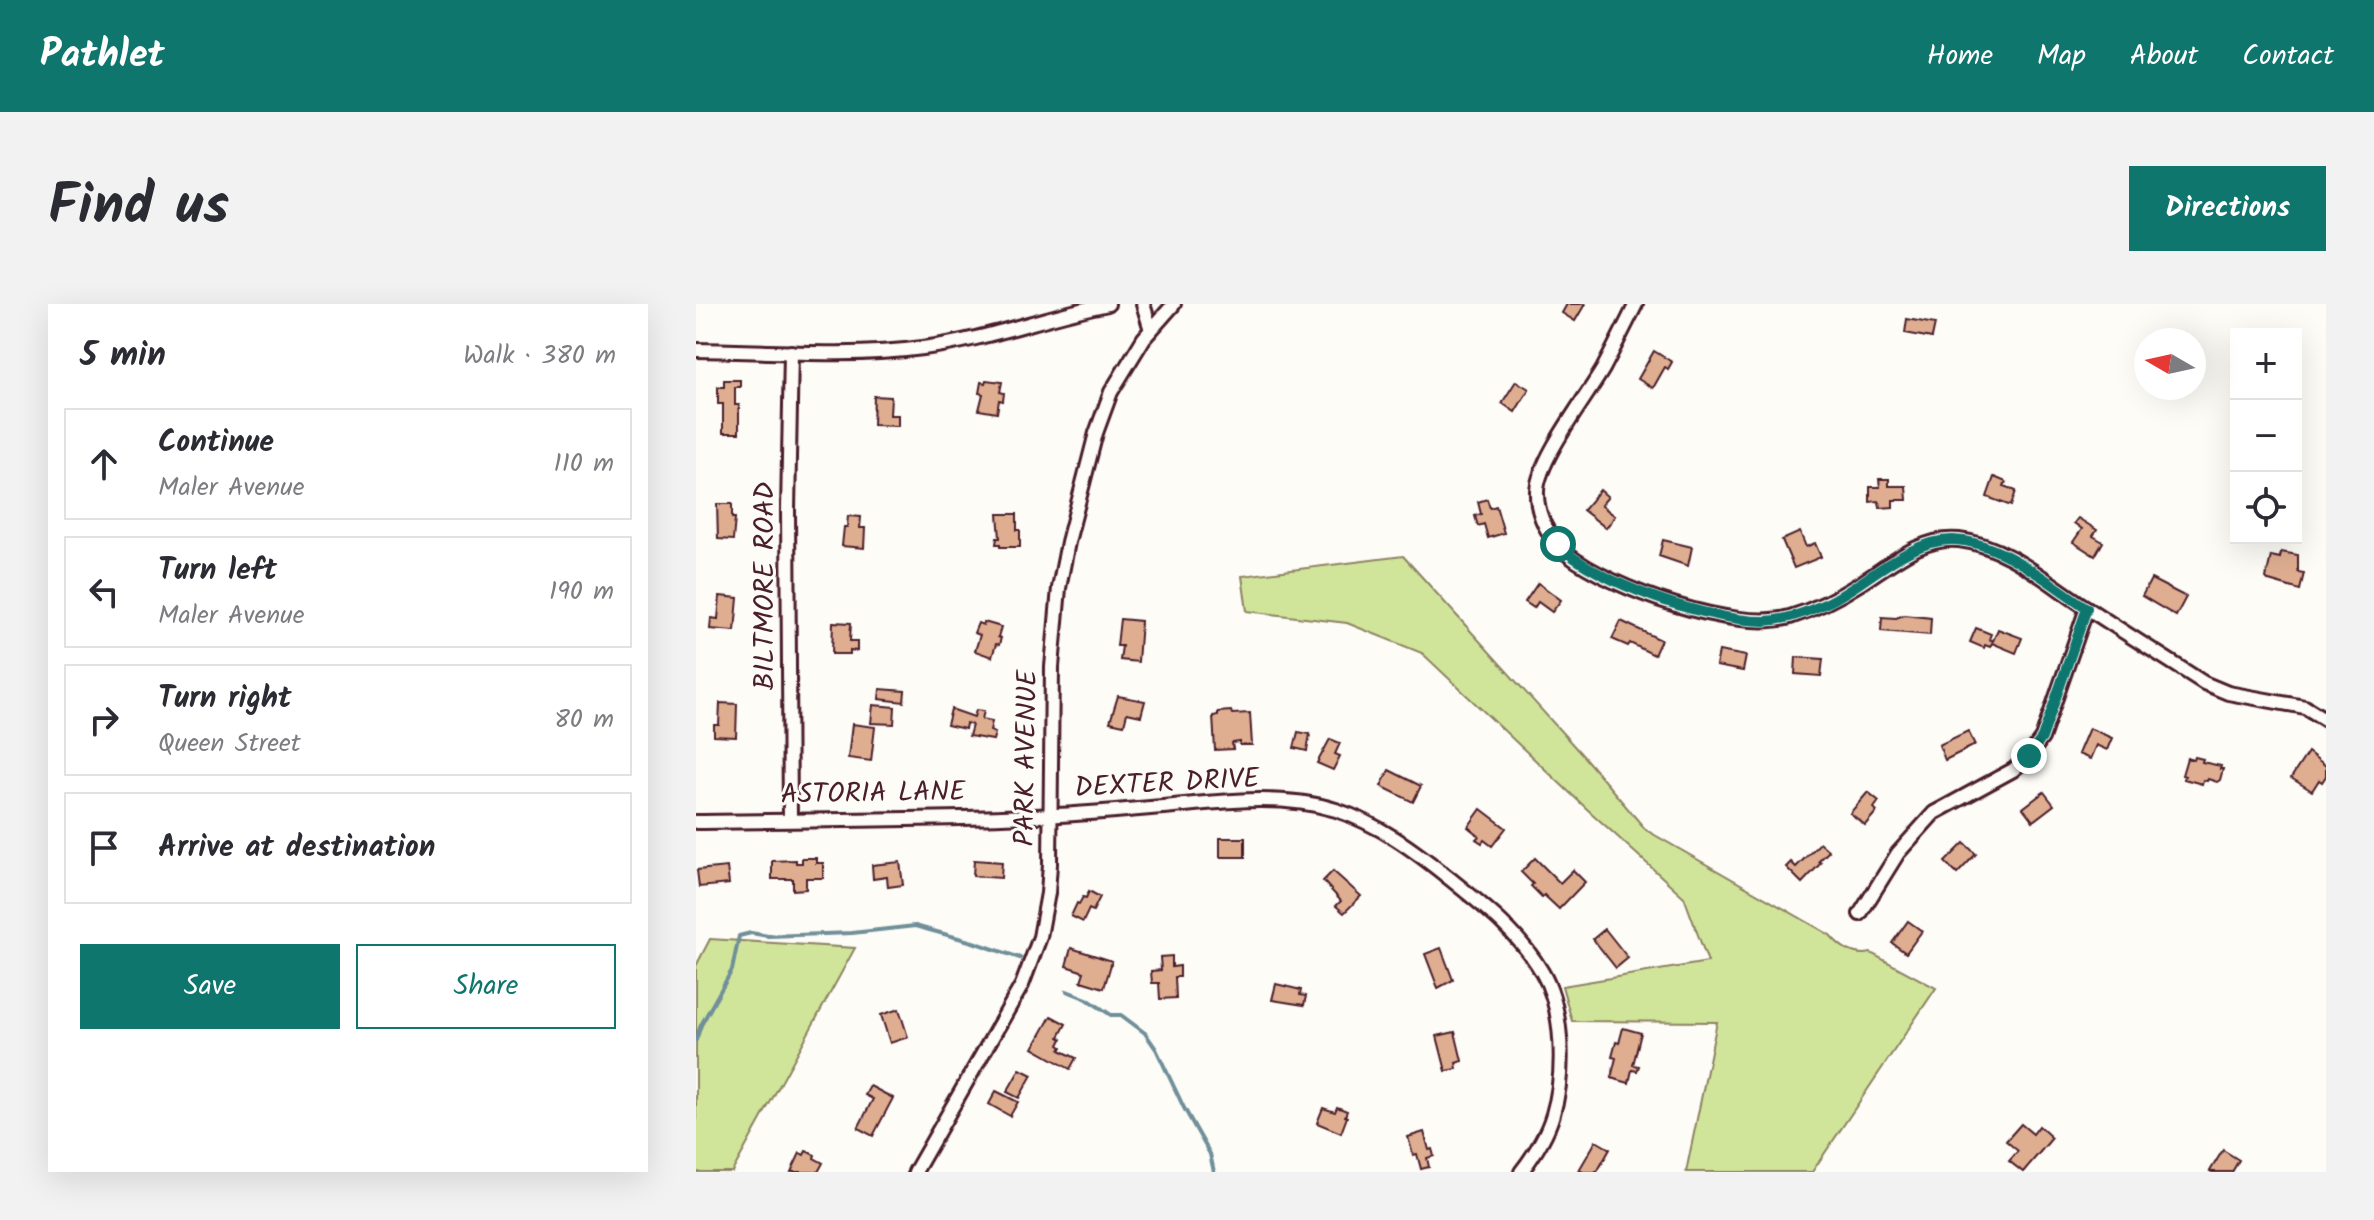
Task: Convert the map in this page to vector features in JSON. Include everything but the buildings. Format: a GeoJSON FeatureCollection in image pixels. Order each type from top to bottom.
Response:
{"type":"FeatureCollection","features":[{"type":"Feature","properties":{"kind":"street"},"geometry":{"type":"LineString","coordinates":[[696,350],[847,353],[921,348],[967,340],[1108,304]]}},
{"type":"Feature","properties":{"kind":"street"},"geometry":{"type":"LineString","coordinates":[[1143,304],[1151,330]]}},
{"type":"Feature","properties":{"kind":"street","name":"PARK AVENUE"},"geometry":{"type":"LineString","coordinates":[[915,1172],[1004,1018],[1034,956],[1043,928],[1048,893],[1052,667],[1059,588],[1082,487],[1104,410],[1117,380],[1151,330],[1174,304]]}},
{"type":"Feature","properties":{"kind":"street"},"geometry":{"type":"LineString","coordinates":[[1636,304],[1602,370],[1549,456],[1536,488],[1539,509],[1548,531],[1566,553],[1597,573],[1671,603],[1769,621],[1801,614],[1830,601],[1923,545],[1956,540],[1986,547],[2013,559],[2204,683],[2228,693],[2305,707],[2326,720]]}},
{"type":"Feature","properties":{"kind":"street","name":"BILTMORE ROAD"},"geometry":{"type":"LineString","coordinates":[[790,820],[788,510],[791,352]]}},
{"type":"Feature","properties":{"kind":"street"},"geometry":{"type":"LineString","coordinates":[[1860,914],[1898,853],[1934,813],[2013,770],[2029,756],[2042,738],[2087,608]]}},
{"type":"Feature","properties":{"kind":"street","name":"DEXTER DRIVE"},"geometry":{"type":"LineString","coordinates":[[1050,814],[1243,800],[1289,802],[1334,810],[1376,826],[1412,848],[1498,917],[1533,956],[1549,984],[1560,1041],[1557,1096],[1552,1117],[1534,1155],[1521,1172]]}},
{"type":"Feature","properties":{"kind":"street","name":"ASTORIA LANE"},"geometry":{"type":"LineString","coordinates":[[696,822],[1050,814]]}},
{"type":"Feature","properties":{"kind":"green space"},"geometry":{"type":"Polygon","coordinates":[[[1403,556],[1646,830],[1830,935],[1848,950],[1859,954],[1871,953],[1936,988],[1812,1172],[1686,1172],[1717,1022],[1572,1021],[1562,986],[1708,962],[1684,897],[1422,653],[1347,623],[1247,611],[1242,576],[1403,556]]]}},
{"type":"Feature","properties":{"kind":"green space"},"geometry":{"type":"Polygon","coordinates":[[[710,939],[855,948],[732,1172],[696,1172],[696,966],[710,939]]]}},
{"type":"Feature","properties":{"kind":"waterway"},"geometry":{"type":"LineString","coordinates":[[696,1040],[701,1025],[732,970],[739,936],[751,933],[768,936],[852,933],[915,926],[1020,958]]}},
{"type":"Feature","properties":{"kind":"waterway"},"geometry":{"type":"LineString","coordinates":[[1067,991],[1087,999],[1111,1015],[1121,1015],[1145,1033],[1210,1154],[1214,1172]]}},
{"type":"Feature","properties":{"kind":"route"},"geometry":{"type":"LineString","coordinates":[[1558,544],[1566,553],[1597,573],[1651,597],[1759,621],[1785,619],[1830,601],[1923,545],[1956,540],[1995,550],[2087,608],[2042,738],[2029,756]]}}]}
